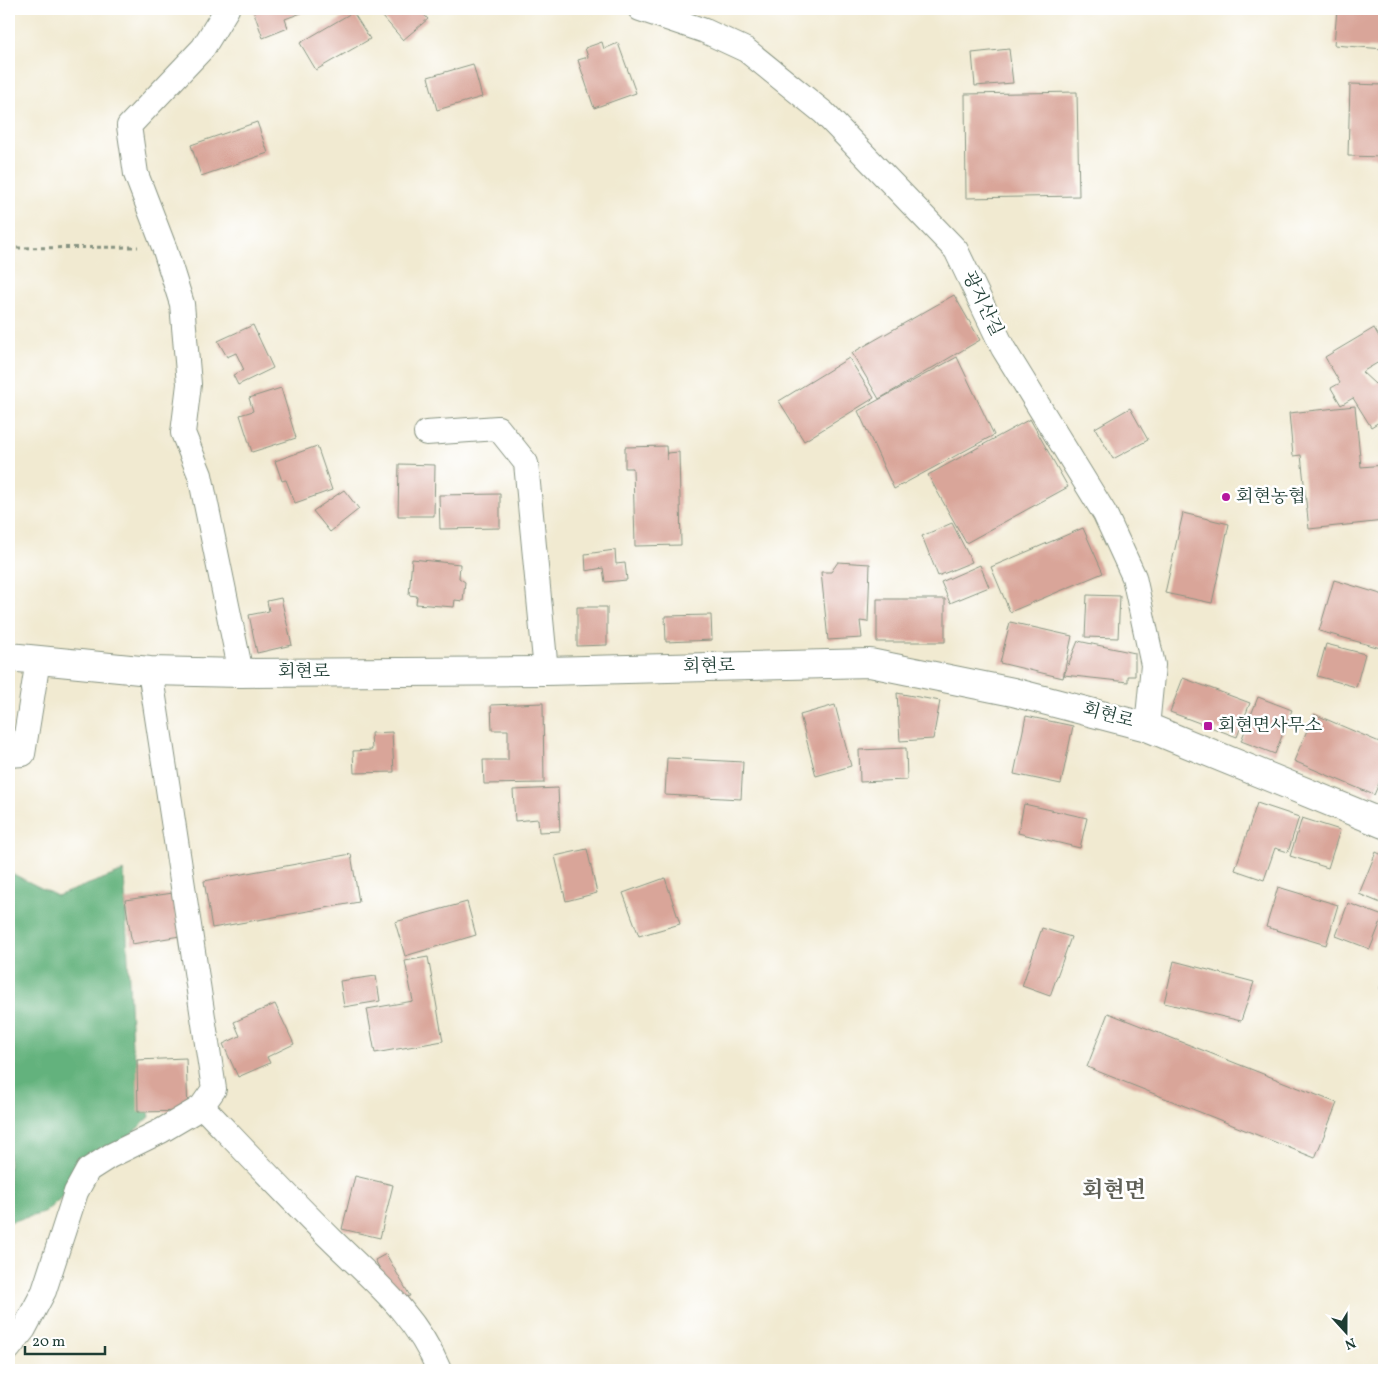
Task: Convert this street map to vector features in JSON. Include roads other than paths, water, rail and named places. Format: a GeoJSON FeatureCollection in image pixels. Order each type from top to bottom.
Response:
{"type":"FeatureCollection","features":[{"type":"Feature","properties":{"kind":"street"},"geometry":{"type":"LineString","coordinates":[[227,9],[203,48],[129,126],[136,174],[164,247],[182,304],[189,384],[182,433],[200,475],[241,673]]}},
{"type":"Feature","properties":{"kind":"street","name":"광지산길"},"geometry":{"type":"LineString","coordinates":[[640,9],[705,31],[746,50],[824,113],[956,250],[1003,348],[1105,514],[1134,578],[1153,665],[1147,727]]}},
{"type":"Feature","properties":{"kind":"street"},"geometry":{"type":"LineString","coordinates":[[426,432],[498,428],[526,463],[546,671]]}},
{"type":"Feature","properties":{"kind":"street","name":"회현로"},"geometry":{"type":"LineString","coordinates":[[9,657],[150,672],[241,673],[546,671],[870,663],[1013,692],[1147,727],[1384,824]]}},
{"type":"Feature","properties":{"kind":"street"},"geometry":{"type":"LineString","coordinates":[[9,755],[24,754],[38,660]]}},
{"type":"Feature","properties":{"kind":"street"},"geometry":{"type":"LineString","coordinates":[[9,1348],[24,1329],[44,1290],[76,1192],[88,1170],[110,1156],[161,1131],[202,1106],[214,1089],[150,672]]}},
{"type":"Feature","properties":{"kind":"street"},"geometry":{"type":"LineString","coordinates":[[202,1106],[333,1242],[388,1294],[415,1328],[439,1370]]}},
{"type":"Feature","properties":{"kind":"place","name":"회현농협"},"geometry":{"type":"Point","coordinates":[1226,497]}},
{"type":"Feature","properties":{"kind":"place","name":"회현면사무소"},"geometry":{"type":"Point","coordinates":[1208,726]}},
{"type":"Feature","properties":{"kind":"district","name":"회현면"},"geometry":{"type":"Point","coordinates":[1114,1191]}}]}
